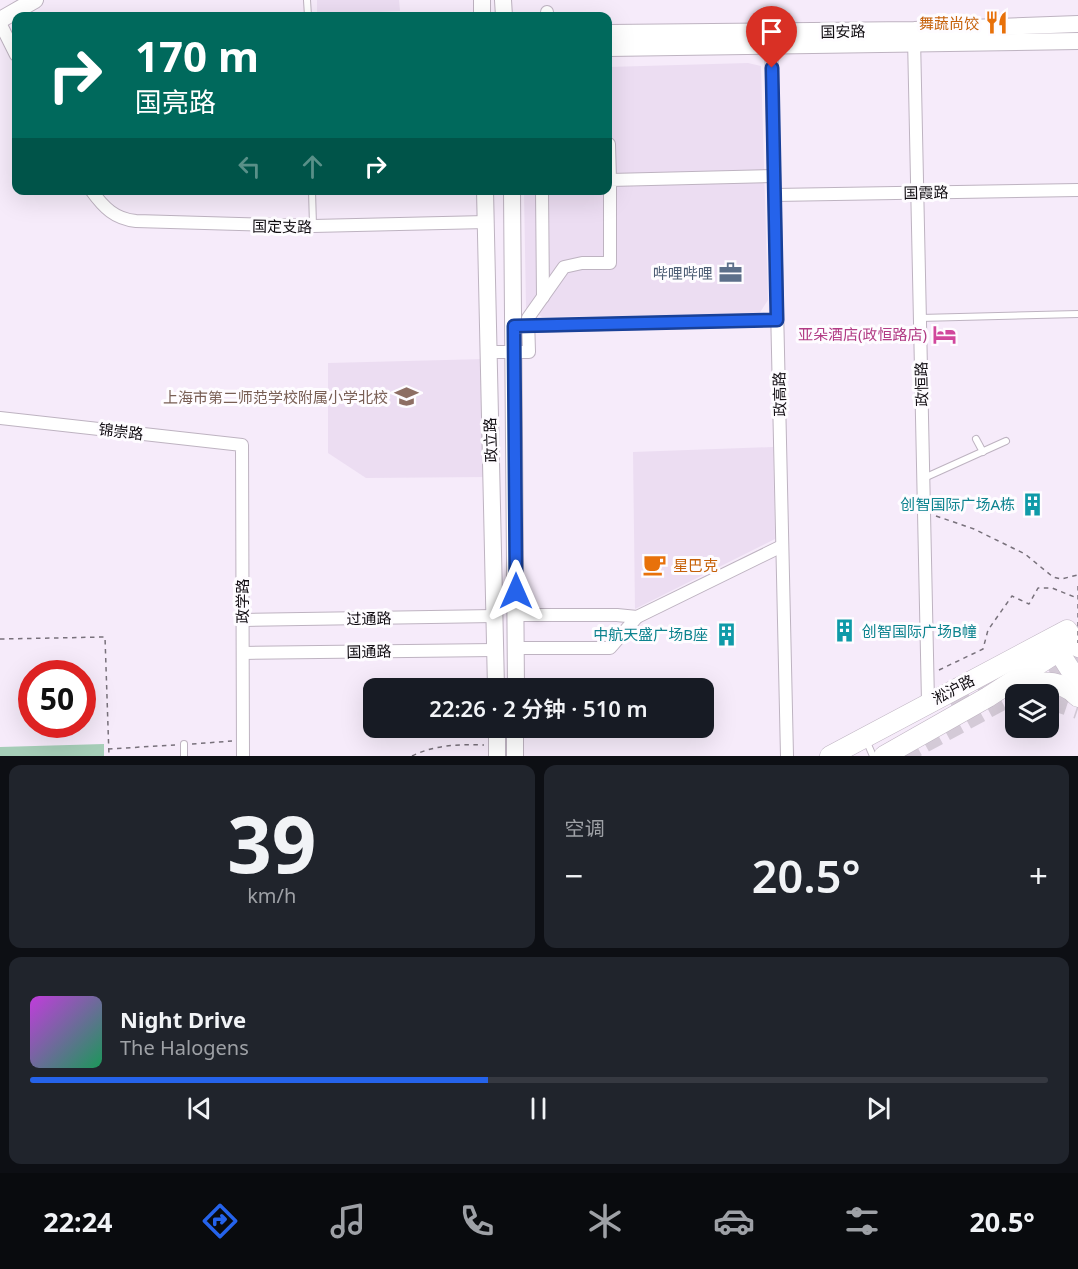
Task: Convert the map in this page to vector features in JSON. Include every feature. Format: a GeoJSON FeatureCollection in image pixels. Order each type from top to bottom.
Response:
{"type":"FeatureCollection","features":[{"type":"Feature","properties":{"kind":"main road"},"geometry":{"type":"LineString","coordinates":[[0,9],[16,0]]}},
{"type":"Feature","properties":{"kind":"main road"},"geometry":{"type":"LineString","coordinates":[[15,12],[35,0]]}},
{"type":"Feature","properties":{"kind":"main road","name":"国安路"},"geometry":{"type":"LineString","coordinates":[[914,37],[1078,24]]}},
{"type":"Feature","properties":{"kind":"main road","name":"国安路"},"geometry":{"type":"LineString","coordinates":[[612,33],[771,39]]}},
{"type":"Feature","properties":{"kind":"main road","name":"国安路"},"geometry":{"type":"LineString","coordinates":[[612,48],[771,39],[914,37],[1078,41]]}},
{"type":"Feature","properties":{"kind":"main road","name":"政立路"},"geometry":{"type":"LineString","coordinates":[[485,195],[496,678]]}},
{"type":"Feature","properties":{"kind":"main road","name":"政立路"},"geometry":{"type":"LineString","coordinates":[[512,195],[522,326],[515,352],[516,678]]}},
{"type":"Feature","properties":{"kind":"main road"},"geometry":{"type":"LineString","coordinates":[[1070,639],[1078,682]]}},
{"type":"Feature","properties":{"kind":"main road","name":"淞沪路"},"geometry":{"type":"LineString","coordinates":[[884,756],[988,697],[1070,639]]}},
{"type":"Feature","properties":{"kind":"main road","name":"淞沪路"},"geometry":{"type":"LineString","coordinates":[[830,756],[928,702],[1070,639]]}},
{"type":"Feature","properties":{"kind":"main road"},"geometry":{"type":"LineString","coordinates":[[988,697],[1043,682],[1061,684],[1078,697]]}},
{"type":"Feature","properties":{"kind":"main road"},"geometry":{"type":"LineString","coordinates":[[515,738],[515,756]]}},
{"type":"Feature","properties":{"kind":"street"},"geometry":{"type":"LineString","coordinates":[[0,21],[12,46]]}},
{"type":"Feature","properties":{"kind":"street","name":"政恒路"},"geometry":{"type":"LineString","coordinates":[[914,37],[928,702]]}},
{"type":"Feature","properties":{"kind":"street","name":"政高路"},"geometry":{"type":"LineString","coordinates":[[771,39],[787,756]]}},
{"type":"Feature","properties":{"kind":"street"},"geometry":{"type":"LineString","coordinates":[[612,180],[774,176]]}},
{"type":"Feature","properties":{"kind":"street","name":"国霞路"},"geometry":{"type":"LineString","coordinates":[[774,195],[1078,190]]}},
{"type":"Feature","properties":{"kind":"street","name":"国定支路"},"geometry":{"type":"LineString","coordinates":[[95,195],[103,207],[122,219],[313,226],[486,222]]}},
{"type":"Feature","properties":{"kind":"street"},"geometry":{"type":"LineString","coordinates":[[542,195],[543,297]]}},
{"type":"Feature","properties":{"kind":"street"},"geometry":{"type":"LineString","coordinates":[[522,326],[564,267],[582,262],[610,263],[610,195]]}},
{"type":"Feature","properties":{"kind":"street"},"geometry":{"type":"LineString","coordinates":[[522,326],[777,320]]}},
{"type":"Feature","properties":{"kind":"street"},"geometry":{"type":"LineString","coordinates":[[488,352],[515,352]]}},
{"type":"Feature","properties":{"kind":"street","name":"锦崇路"},"geometry":{"type":"LineString","coordinates":[[0,418],[242,445]]}},
{"type":"Feature","properties":{"kind":"street","name":"政学路"},"geometry":{"type":"LineString","coordinates":[[242,445],[243,756]]}},
{"type":"Feature","properties":{"kind":"street"},"geometry":{"type":"LineString","coordinates":[[516,648],[610,648],[637,618],[782,546]]}},
{"type":"Feature","properties":{"kind":"street"},"geometry":{"type":"LineString","coordinates":[[516,615],[617,615],[637,618]]}},
{"type":"Feature","properties":{"kind":"street","name":"过通路"},"geometry":{"type":"LineString","coordinates":[[243,620],[495,616]]}},
{"type":"Feature","properties":{"kind":"street","name":"国通路"},"geometry":{"type":"LineString","coordinates":[[243,653],[495,650]]}},
{"type":"Feature","properties":{"kind":"lane"},"geometry":{"type":"LineString","coordinates":[[312,195],[313,226]]}},
{"type":"Feature","properties":{"kind":"lane"},"geometry":{"type":"LineString","coordinates":[[920,318],[1078,314]]}},
{"type":"Feature","properties":{"kind":"lane"},"geometry":{"type":"LineString","coordinates":[[976,439],[983,452]]}},
{"type":"Feature","properties":{"kind":"lane"},"geometry":{"type":"LineString","coordinates":[[923,479],[1005,441]]}},
{"type":"Feature","properties":{"kind":"lane"},"geometry":{"type":"LineString","coordinates":[[865,737],[873,756]]}},
{"type":"Feature","properties":{"kind":"lane"},"geometry":{"type":"LineString","coordinates":[[184,744],[184,756]]}},
{"type":"Feature","properties":{"kind":"path"},"geometry":{"type":"LineString","coordinates":[[924,512],[974,529],[1014,549],[1053,577],[1061,579],[1078,575]]}},
{"type":"Feature","properties":{"kind":"path"},"geometry":{"type":"LineString","coordinates":[[1070,639],[1078,586]]}},
{"type":"Feature","properties":{"kind":"path"},"geometry":{"type":"LineString","coordinates":[[927,675],[982,649],[988,630],[1012,596],[1029,604],[1038,588],[1052,588],[1077,598]]}},
{"type":"Feature","properties":{"kind":"path"},"geometry":{"type":"LineString","coordinates":[[0,639],[105,637],[109,756]]}},
{"type":"Feature","properties":{"kind":"path"},"geometry":{"type":"LineString","coordinates":[[412,756],[424,750],[458,744],[497,751]]}},
{"type":"Feature","properties":{"kind":"shaded area"},"geometry":{"type":"Polygon","coordinates":[[[317,0],[399,0],[400,11],[379,12],[317,12],[317,0]]]}},
{"type":"Feature","properties":{"kind":"shaded area"},"geometry":{"type":"Polygon","coordinates":[[[748,63],[761,66],[768,300],[759,314],[542,317],[526,308],[524,195],[612,195],[612,67],[748,63]]]}},
{"type":"Feature","properties":{"kind":"shaded area","name":"上海市第二师范学校附属小学北校"},"geometry":{"type":"Polygon","coordinates":[[[485,359],[487,477],[366,478],[328,453],[328,363],[485,359]]]}},
{"type":"Feature","properties":{"kind":"shaded area"},"geometry":{"type":"Polygon","coordinates":[[[773,447],[775,539],[635,609],[633,452],[773,447]]]}},
{"type":"Feature","properties":{"kind":"green space"},"geometry":{"type":"Polygon","coordinates":[[[104,744],[104,756],[0,756],[0,747],[104,744]]]}},
{"type":"Feature","properties":{"kind":"tunnel"},"geometry":{"type":"LineString","coordinates":[[1033,684],[1075,654]]}},
{"type":"Feature","properties":{"kind":"tunnel"},"geometry":{"type":"LineString","coordinates":[[949,698],[978,689],[1005,686]]}},
{"type":"Feature","properties":{"kind":"tunnel"},"geometry":{"type":"LineString","coordinates":[[904,756],[1005,701]]}},
{"type":"Feature","properties":{"kind":"tunnel"},"geometry":{"type":"LineString","coordinates":[[1059,703],[1078,709]]}},
{"type":"Feature","properties":{"kind":"place","name":"舞蔬尚饺"},"geometry":{"type":"Point","coordinates":[997,23]}},
{"type":"Feature","properties":{"kind":"place","name":"哔哩哔哩"},"geometry":{"type":"Point","coordinates":[731,273]}},
{"type":"Feature","properties":{"kind":"place","name":"亚朵酒店(政恒路店)"},"geometry":{"type":"Point","coordinates":[945,334]}},
{"type":"Feature","properties":{"kind":"place","name":"上海市第二师范学校附属小学北校"},"geometry":{"type":"Point","coordinates":[406,397]}},
{"type":"Feature","properties":{"kind":"place","name":"创智国际广场A栋"},"geometry":{"type":"Point","coordinates":[1033,504]}},
{"type":"Feature","properties":{"kind":"place","name":"星巴克"},"geometry":{"type":"Point","coordinates":[655,565]}},
{"type":"Feature","properties":{"kind":"place","name":"创智国际广场B幢"},"geometry":{"type":"Point","coordinates":[844,631]}},
{"type":"Feature","properties":{"kind":"place","name":"中航天盛广场B座"},"geometry":{"type":"Point","coordinates":[726,634]}},
{"type":"Feature","properties":{"kind":"route"},"geometry":{"type":"LineString","coordinates":[[516,591],[514,326],[777,320],[772,68]]}}]}
